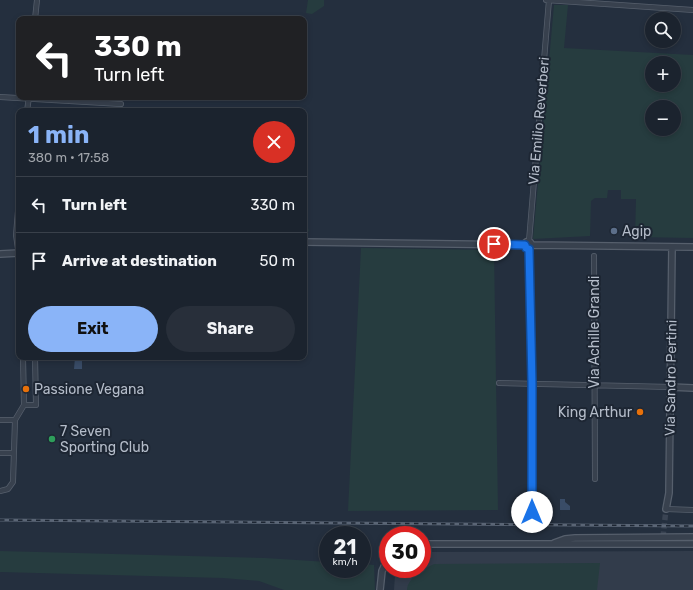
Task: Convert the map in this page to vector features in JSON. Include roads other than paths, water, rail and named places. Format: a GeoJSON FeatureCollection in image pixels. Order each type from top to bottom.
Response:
{"type":"FeatureCollection","features":[{"type":"Feature","properties":{"kind":"street"},"geometry":{"type":"LineString","coordinates":[[35,16],[37,0]]}},
{"type":"Feature","properties":{"kind":"street"},"geometry":{"type":"LineString","coordinates":[[548,0],[693,10]]}},
{"type":"Feature","properties":{"kind":"street","name":"Via Emilio Reverberi"},"geometry":{"type":"LineString","coordinates":[[532,512],[532,383],[529,245],[548,0]]}},
{"type":"Feature","properties":{"kind":"street"},"geometry":{"type":"LineString","coordinates":[[0,97],[16,98]]}},
{"type":"Feature","properties":{"kind":"street"},"geometry":{"type":"LineString","coordinates":[[60,100],[121,104]]}},
{"type":"Feature","properties":{"kind":"street"},"geometry":{"type":"LineString","coordinates":[[307,242],[693,247]]}},
{"type":"Feature","properties":{"kind":"street","name":"Via Sandro Pertini"},"geometry":{"type":"LineString","coordinates":[[666,509],[669,495],[672,247]]}},
{"type":"Feature","properties":{"kind":"street"},"geometry":{"type":"LineString","coordinates":[[0,254],[16,253]]}},
{"type":"Feature","properties":{"kind":"street","name":"Via Achille Grandi"},"geometry":{"type":"LineString","coordinates":[[594,256],[595,479]]}},
{"type":"Feature","properties":{"kind":"street"},"geometry":{"type":"LineString","coordinates":[[0,491],[8,489],[13,484],[15,420],[24,405],[23,360]]}},
{"type":"Feature","properties":{"kind":"street"},"geometry":{"type":"LineString","coordinates":[[24,405],[36,405],[35,360]]}},
{"type":"Feature","properties":{"kind":"street"},"geometry":{"type":"LineString","coordinates":[[499,383],[693,388]]}},
{"type":"Feature","properties":{"kind":"street"},"geometry":{"type":"LineString","coordinates":[[0,420],[15,420]]}},
{"type":"Feature","properties":{"kind":"street"},"geometry":{"type":"LineString","coordinates":[[0,453],[14,453]]}},
{"type":"Feature","properties":{"kind":"street"},"geometry":{"type":"LineString","coordinates":[[666,509],[693,510]]}},
{"type":"Feature","properties":{"kind":"street"},"geometry":{"type":"LineString","coordinates":[[552,544],[563,539],[575,538],[693,537]]}},
{"type":"Feature","properties":{"kind":"street"},"geometry":{"type":"LineString","coordinates":[[431,544],[693,544]]}},
{"type":"Feature","properties":{"kind":"street"},"geometry":{"type":"LineString","coordinates":[[380,590],[381,578]]}},
{"type":"Feature","properties":{"kind":"water"},"geometry":{"type":"Polygon","coordinates":[[[75,360],[82,360],[82,369],[74,369],[75,360]]]}},
{"type":"Feature","properties":{"kind":"water"},"geometry":{"type":"Polygon","coordinates":[[[560,499],[565,499],[565,502],[570,506],[570,510],[560,510],[560,499]]]}},
{"type":"Feature","properties":{"kind":"tunnel"},"geometry":{"type":"LineString","coordinates":[[663,537],[666,509]]}},
{"type":"Feature","properties":{"kind":"railway"},"geometry":{"type":"LineString","coordinates":[[0,520],[693,526]]}},
{"type":"Feature","properties":{"kind":"place","name":"Agip"},"geometry":{"type":"Point","coordinates":[614,231]}},
{"type":"Feature","properties":{"kind":"place","name":"Passione Vegana"},"geometry":{"type":"Point","coordinates":[26,389]}},
{"type":"Feature","properties":{"kind":"place","name":"King Arthur"},"geometry":{"type":"Point","coordinates":[640,412]}},
{"type":"Feature","properties":{"kind":"place","name":"7 Seven Sporting Club"},"geometry":{"type":"Point","coordinates":[52,439]}}]}
